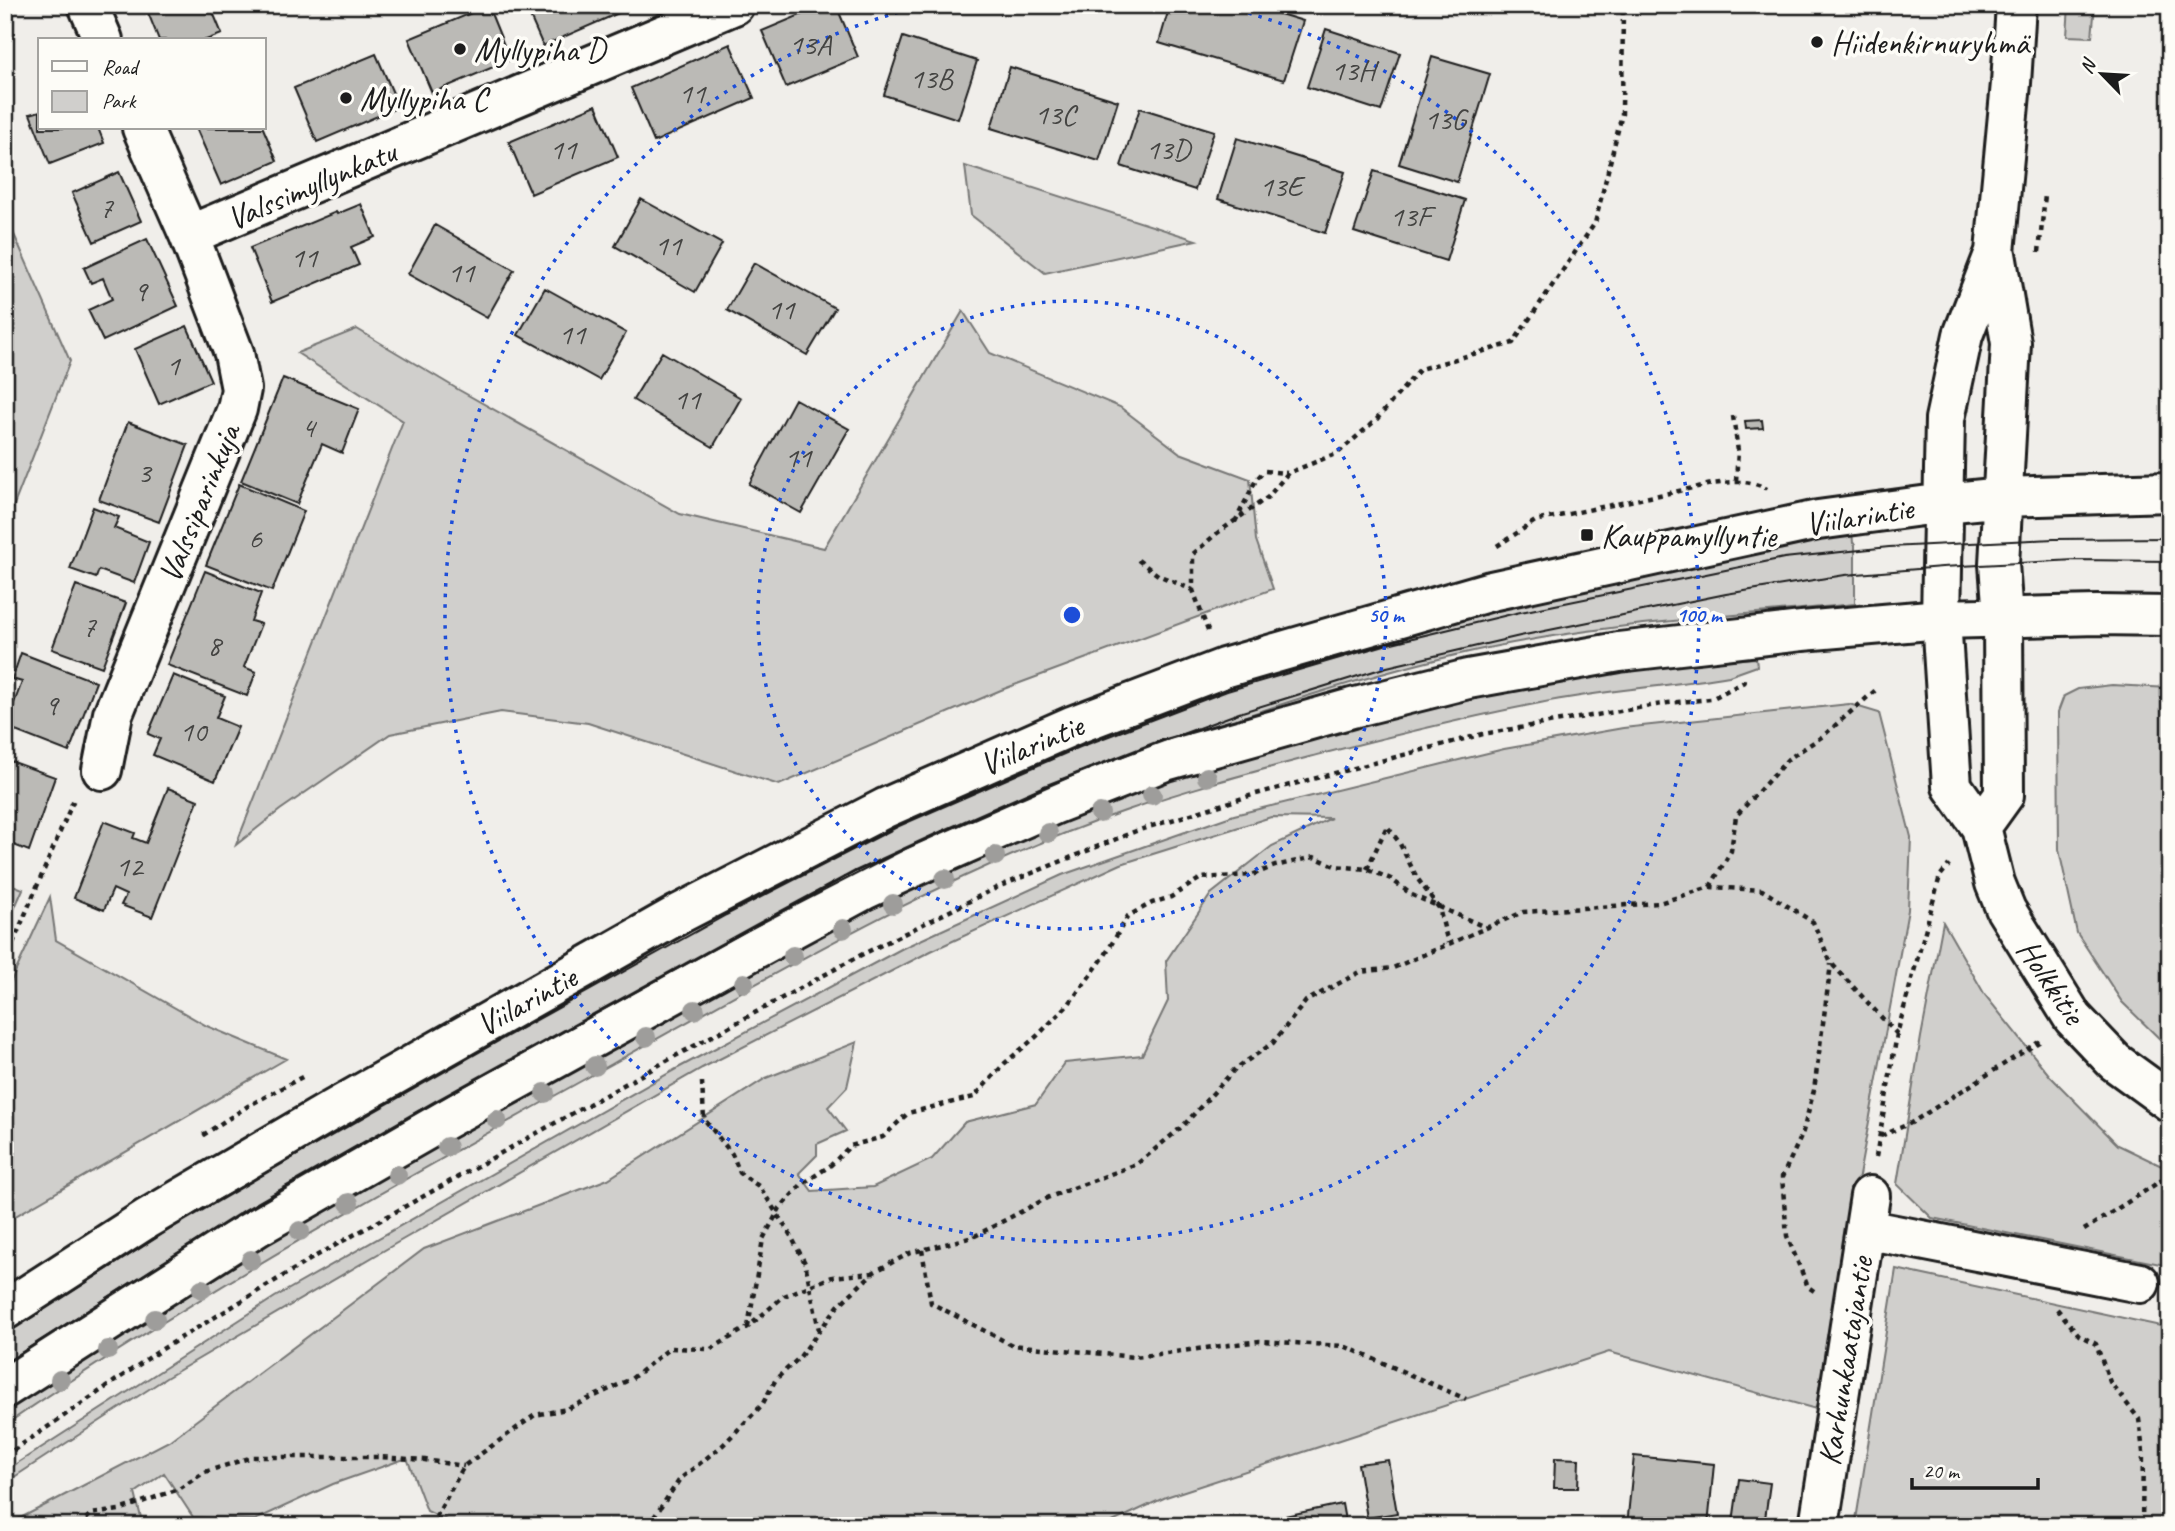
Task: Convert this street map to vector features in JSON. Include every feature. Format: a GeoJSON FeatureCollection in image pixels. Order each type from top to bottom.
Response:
{"type":"FeatureCollection","features":[{"type":"Feature","properties":{"kind":"main road"},"geometry":{"type":"LineString","coordinates":[[88,5],[102,38]]}},
{"type":"Feature","properties":{"kind":"main road","name":"Valssimyllynkatu"},"geometry":{"type":"LineString","coordinates":[[143,130],[189,235],[734,5]]}},
{"type":"Feature","properties":{"kind":"main road"},"geometry":{"type":"LineString","coordinates":[[1981,827],[2004,795],[2003,617],[1999,564],[2011,343],[1995,252],[2016,5]]}},
{"type":"Feature","properties":{"kind":"main road","name":"Valssiparinkuja"},"geometry":{"type":"LineString","coordinates":[[102,770],[113,714],[237,408],[241,389],[234,354],[189,235]]}},
{"type":"Feature","properties":{"kind":"main road"},"geometry":{"type":"LineString","coordinates":[[1941,619],[1945,419],[1963,335],[1995,252]]}},
{"type":"Feature","properties":{"kind":"main road","name":"Viilarintie"},"geometry":{"type":"LineString","coordinates":[[5,1310],[146,1219],[317,1118],[679,914],[885,808],[1074,725],[1224,668],[1491,591],[1818,520],[2003,497],[2170,492]]}},
{"type":"Feature","properties":{"kind":"main road","name":"Viilarintie"},"geometry":{"type":"LineString","coordinates":[[5,1388],[257,1227],[572,1049],[864,890],[1053,805],[1165,761],[1352,708],[1468,679],[1619,652],[1802,631],[1941,619],[2170,616]]}},
{"type":"Feature","properties":{"kind":"main road","name":"Holkkitie"},"geometry":{"type":"LineString","coordinates":[[1941,619],[1952,786],[1981,827],[1995,883],[2006,910],[2073,1018],[2115,1062],[2170,1102]]}},
{"type":"Feature","properties":{"kind":"main road","name":"Karhunkaatajantie"},"geometry":{"type":"LineString","coordinates":[[1819,1526],[1867,1212],[2042,1264]]}},
{"type":"Feature","properties":{"kind":"main road"},"geometry":{"type":"LineString","coordinates":[[2042,1264],[2140,1283]]}},
{"type":"Feature","properties":{"kind":"path"},"geometry":{"type":"LineString","coordinates":[[1235,522],[1256,480],[1264,471],[1288,473],[1338,453],[1377,419],[1420,369],[1513,342],[1595,223],[1622,114],[1623,5]]}},
{"type":"Feature","properties":{"kind":"path"},"geometry":{"type":"LineString","coordinates":[[1733,416],[1738,451],[1735,481]]}},
{"type":"Feature","properties":{"kind":"path"},"geometry":{"type":"LineString","coordinates":[[1210,639],[1193,590],[1193,554],[1268,497],[1288,473]]}},
{"type":"Feature","properties":{"kind":"path"},"geometry":{"type":"LineString","coordinates":[[1138,560],[1158,575],[1193,590]]}},
{"type":"Feature","properties":{"kind":"path"},"geometry":{"type":"LineString","coordinates":[[1710,887],[1731,851],[1736,816],[1788,759],[1823,736],[1877,689]]}},
{"type":"Feature","properties":{"kind":"path"},"geometry":{"type":"LineString","coordinates":[[5,1455],[159,1351],[316,1256],[861,955],[998,887],[1136,831],[1256,794],[1483,734],[1656,705],[1711,699]]}},
{"type":"Feature","properties":{"kind":"path"},"geometry":{"type":"LineString","coordinates":[[5,962],[71,802],[102,770]]}},
{"type":"Feature","properties":{"kind":"path"},"geometry":{"type":"LineString","coordinates":[[1367,869],[1387,826],[1399,842],[1417,878],[1439,908],[1448,943]]}},
{"type":"Feature","properties":{"kind":"path"},"geometry":{"type":"LineString","coordinates":[[748,1327],[763,1239],[777,1214],[801,1185],[831,1164],[850,1146],[883,1137],[908,1113],[974,1097],[1005,1063],[1068,1005],[1104,957],[1128,916],[1152,903],[1171,897],[1201,878],[1252,875],[1275,866],[1314,857],[1335,866],[1367,869],[1391,879],[1412,895],[1486,928]]}},
{"type":"Feature","properties":{"kind":"path"},"geometry":{"type":"LineString","coordinates":[[1940,876],[1897,1034],[1880,1136],[1911,1123],[2039,1042]]}},
{"type":"Feature","properties":{"kind":"path"},"geometry":{"type":"LineString","coordinates":[[648,1526],[680,1479],[723,1445],[762,1405],[776,1379],[799,1358],[838,1306],[874,1272],[910,1254],[973,1237],[1047,1198],[1137,1164],[1183,1126],[1235,1069],[1273,1043],[1306,1001],[1360,972],[1393,968],[1523,912],[1658,903],[1710,887],[1762,890],[1813,922],[1831,964],[1897,1034]]}},
{"type":"Feature","properties":{"kind":"path"},"geometry":{"type":"LineString","coordinates":[[1831,964],[1814,1090],[1801,1135],[1782,1177],[1787,1236],[1808,1287],[1835,1305],[1853,1307]]}},
{"type":"Feature","properties":{"kind":"path"},"geometry":{"type":"LineString","coordinates":[[702,1082],[704,1119],[732,1154],[740,1173],[760,1188],[792,1236],[805,1263],[819,1331]]}},
{"type":"Feature","properties":{"kind":"path"},"geometry":{"type":"LineString","coordinates":[[2142,1526],[2143,1452],[2139,1419],[2110,1382],[2096,1344],[2079,1335],[2057,1311],[2042,1264],[2096,1222],[2170,1175]]}},
{"type":"Feature","properties":{"kind":"path"},"geometry":{"type":"LineString","coordinates":[[922,1250],[930,1303],[1012,1345],[1135,1357],[1260,1341],[1344,1346],[1466,1399]]}},
{"type":"Feature","properties":{"kind":"path"},"geometry":{"type":"LineString","coordinates":[[431,1526],[464,1466],[535,1415],[567,1409],[631,1379],[670,1348],[711,1349],[748,1327],[784,1296],[832,1277],[874,1272]]}},
{"type":"Feature","properties":{"kind":"path"},"geometry":{"type":"LineString","coordinates":[[79,1526],[91,1514],[120,1510],[179,1489],[205,1472],[252,1457],[379,1457],[464,1466]]}},
{"type":"Feature","properties":{"kind":"green space"},"geometry":{"type":"Polygon","coordinates":[[[2069,5],[2095,5],[2092,37],[2067,36],[2069,5]]]}},
{"type":"Feature","properties":{"kind":"green space"},"geometry":{"type":"Polygon","coordinates":[[[965,166],[1196,240],[1045,273],[971,215],[965,166]]]}},
{"type":"Feature","properties":{"kind":"green space"},"geometry":{"type":"Polygon","coordinates":[[[5,214],[70,361],[5,528],[5,214]]]}},
{"type":"Feature","properties":{"kind":"green space"},"geometry":{"type":"Polygon","coordinates":[[[963,311],[990,353],[1120,407],[1180,453],[1250,479],[1256,540],[1273,589],[1001,690],[779,785],[588,723],[501,712],[390,734],[280,810],[236,845],[403,421],[297,353],[357,329],[459,390],[680,514],[824,548],[963,311]]]}},
{"type":"Feature","properties":{"kind":"green space"},"geometry":{"type":"Polygon","coordinates":[[[1852,530],[1855,544],[1855,604],[1607,628],[1460,654],[1330,689],[1116,761],[5,1368],[5,1319],[114,1249],[880,820],[1328,647],[1852,530]]]}},
{"type":"Feature","properties":{"kind":"green space"},"geometry":{"type":"Polygon","coordinates":[[[1756,658],[1757,666],[1729,676],[1512,708],[1269,768],[1125,811],[992,864],[863,926],[381,1193],[228,1282],[5,1425],[5,1403],[228,1261],[913,880],[1115,794],[1426,707],[1510,689],[1658,665],[1756,658]]]}},
{"type":"Feature","properties":{"kind":"green space"},"geometry":{"type":"Polygon","coordinates":[[[2112,685],[2170,688],[2170,1049],[2122,1002],[2077,933],[2059,850],[2058,712],[2064,696],[2078,689],[2112,685]]]}},
{"type":"Feature","properties":{"kind":"green space"},"geometry":{"type":"Polygon","coordinates":[[[1849,704],[1879,713],[1911,837],[1908,910],[1816,1409],[1609,1352],[1166,1497],[1104,1526],[459,1526],[427,1511],[407,1458],[333,1484],[255,1520],[193,1517],[164,1473],[135,1493],[143,1526],[5,1526],[169,1441],[424,1249],[608,1179],[766,1078],[857,1042],[847,1087],[828,1107],[846,1131],[817,1144],[817,1155],[799,1173],[812,1191],[873,1187],[932,1159],[965,1122],[1036,1104],[1065,1063],[1142,1055],[1168,1001],[1166,961],[1211,894],[1272,846],[1331,818],[1271,817],[1121,864],[931,951],[702,1068],[395,1244],[166,1378],[5,1483],[5,1471],[275,1297],[678,1068],[903,948],[1062,875],[1234,815],[1504,749],[1623,728],[1849,704]]]}},
{"type":"Feature","properties":{"kind":"green space"},"geometry":{"type":"Polygon","coordinates":[[[5,882],[23,889],[5,930],[5,882]]]}},
{"type":"Feature","properties":{"kind":"green space"},"geometry":{"type":"Polygon","coordinates":[[[50,897],[56,940],[207,1026],[286,1059],[5,1222],[5,994],[50,897]]]}},
{"type":"Feature","properties":{"kind":"green space"},"geometry":{"type":"Polygon","coordinates":[[[1943,922],[1985,995],[2050,1076],[2118,1145],[2170,1170],[2170,1266],[1932,1218],[1897,1184],[1943,922]]]}},
{"type":"Feature","properties":{"kind":"green space"},"geometry":{"type":"Polygon","coordinates":[[[1896,1269],[2170,1328],[2170,1526],[1855,1526],[1896,1269]]]}},
{"type":"Feature","properties":{"kind":"building"},"geometry":{"type":"Polygon","coordinates":[[[145,5],[210,5],[222,34],[211,38],[158,38],[145,5]]]}},
{"type":"Feature","properties":{"kind":"building"},"geometry":{"type":"Polygon","coordinates":[[[525,5],[618,5],[621,12],[543,46],[525,5]]]}},
{"type":"Feature","properties":{"kind":"building"},"geometry":{"type":"Polygon","coordinates":[[[824,5],[836,5],[858,57],[786,87],[762,31],[824,5]]]}},
{"type":"Feature","properties":{"kind":"building"},"geometry":{"type":"Polygon","coordinates":[[[1170,5],[1251,5],[1303,21],[1284,80],[1159,43],[1170,5]]]}},
{"type":"Feature","properties":{"kind":"building","name":"Myllypiha D"},"geometry":{"type":"Polygon","coordinates":[[[488,6],[510,60],[432,93],[409,39],[488,6]]]}},
{"type":"Feature","properties":{"kind":"building"},"geometry":{"type":"Polygon","coordinates":[[[1326,29],[1400,53],[1381,111],[1307,87],[1326,29]]]}},
{"type":"Feature","properties":{"kind":"building"},"geometry":{"type":"Polygon","coordinates":[[[903,37],[977,61],[958,119],[884,95],[903,37]]]}},
{"type":"Feature","properties":{"kind":"building"},"geometry":{"type":"Polygon","coordinates":[[[730,44],[754,98],[654,142],[631,88],[730,44]]]}},
{"type":"Feature","properties":{"kind":"building","name":"Myllypiha C"},"geometry":{"type":"Polygon","coordinates":[[[376,54],[399,107],[317,142],[294,88],[376,54]]]}},
{"type":"Feature","properties":{"kind":"building"},"geometry":{"type":"Polygon","coordinates":[[[1432,57],[1490,74],[1457,182],[1399,164],[1432,57]]]}},
{"type":"Feature","properties":{"kind":"building"},"geometry":{"type":"Polygon","coordinates":[[[1010,67],[1118,101],[1099,161],[991,128],[1010,67]]]}},
{"type":"Feature","properties":{"kind":"building"},"geometry":{"type":"Polygon","coordinates":[[[596,105],[618,157],[531,194],[509,142],[596,105]]]}},
{"type":"Feature","properties":{"kind":"building"},"geometry":{"type":"Polygon","coordinates":[[[1140,108],[1214,131],[1195,190],[1121,166],[1140,108]]]}},
{"type":"Feature","properties":{"kind":"building"},"geometry":{"type":"Polygon","coordinates":[[[38,112],[38,130],[99,130],[104,143],[50,164],[30,114],[38,112]]]}},
{"type":"Feature","properties":{"kind":"building"},"geometry":{"type":"Polygon","coordinates":[[[197,130],[264,130],[277,161],[221,185],[197,130]]]}},
{"type":"Feature","properties":{"kind":"building"},"geometry":{"type":"Polygon","coordinates":[[[1237,138],[1345,172],[1325,233],[1218,199],[1237,138]]]}},
{"type":"Feature","properties":{"kind":"building"},"geometry":{"type":"Polygon","coordinates":[[[1374,171],[1465,200],[1446,261],[1354,232],[1374,171]]]}},
{"type":"Feature","properties":{"kind":"building"},"geometry":{"type":"Polygon","coordinates":[[[119,172],[141,221],[94,242],[72,193],[119,172]]]}},
{"type":"Feature","properties":{"kind":"building"},"geometry":{"type":"Polygon","coordinates":[[[641,199],[722,244],[695,292],[615,246],[641,199]]]}},
{"type":"Feature","properties":{"kind":"building"},"geometry":{"type":"Polygon","coordinates":[[[361,204],[375,237],[351,247],[359,265],[272,302],[250,248],[361,204]]]}},
{"type":"Feature","properties":{"kind":"building"},"geometry":{"type":"Polygon","coordinates":[[[435,225],[514,270],[487,318],[408,274],[435,225]]]}},
{"type":"Feature","properties":{"kind":"building"},"geometry":{"type":"Polygon","coordinates":[[[147,239],[178,306],[103,341],[88,310],[112,299],[103,278],[91,283],[84,268],[147,239]]]}},
{"type":"Feature","properties":{"kind":"building"},"geometry":{"type":"Polygon","coordinates":[[[754,263],[835,308],[807,355],[727,310],[754,263]]]}},
{"type":"Feature","properties":{"kind":"building"},"geometry":{"type":"Polygon","coordinates":[[[545,288],[626,333],[599,380],[518,335],[545,288]]]}},
{"type":"Feature","properties":{"kind":"building"},"geometry":{"type":"Polygon","coordinates":[[[187,326],[211,381],[159,404],[135,349],[187,326]]]}},
{"type":"Feature","properties":{"kind":"building"},"geometry":{"type":"Polygon","coordinates":[[[662,352],[741,398],[713,447],[633,400],[662,352]]]}},
{"type":"Feature","properties":{"kind":"building"},"geometry":{"type":"Polygon","coordinates":[[[283,378],[359,409],[342,453],[322,444],[297,504],[241,481],[283,378]]]}},
{"type":"Feature","properties":{"kind":"building"},"geometry":{"type":"Polygon","coordinates":[[[795,399],[849,429],[801,513],[749,484],[795,399]]]}},
{"type":"Feature","properties":{"kind":"building"},"geometry":{"type":"Polygon","coordinates":[[[1762,420],[1763,428],[1746,429],[1745,421],[1762,420]]]}},
{"type":"Feature","properties":{"kind":"building"},"geometry":{"type":"Polygon","coordinates":[[[128,422],[188,445],[159,522],[99,500],[128,422]]]}},
{"type":"Feature","properties":{"kind":"building"},"geometry":{"type":"Polygon","coordinates":[[[239,484],[304,511],[272,591],[206,565],[239,484]]]}},
{"type":"Feature","properties":{"kind":"building"},"geometry":{"type":"Polygon","coordinates":[[[93,507],[119,517],[114,528],[149,542],[134,583],[99,570],[96,578],[70,569],[93,507]]]}},
{"type":"Feature","properties":{"kind":"building"},"geometry":{"type":"Polygon","coordinates":[[[205,571],[261,593],[251,621],[261,624],[244,667],[256,672],[247,696],[167,665],[205,571]]]}},
{"type":"Feature","properties":{"kind":"building"},"geometry":{"type":"Polygon","coordinates":[[[76,585],[126,603],[102,667],[52,649],[76,585]]]}},
{"type":"Feature","properties":{"kind":"building"},"geometry":{"type":"Polygon","coordinates":[[[21,653],[96,682],[69,752],[5,727],[22,682],[12,679],[21,653]]]}},
{"type":"Feature","properties":{"kind":"building"},"geometry":{"type":"Polygon","coordinates":[[[173,675],[225,696],[216,718],[238,727],[215,781],[153,755],[160,739],[148,734],[173,675]]]}},
{"type":"Feature","properties":{"kind":"building"},"geometry":{"type":"Polygon","coordinates":[[[5,759],[55,777],[29,851],[14,845],[10,858],[5,856],[5,759]]]}},
{"type":"Feature","properties":{"kind":"building"},"geometry":{"type":"Polygon","coordinates":[[[168,788],[198,800],[152,917],[121,905],[126,895],[113,889],[104,910],[74,898],[104,821],[135,833],[133,838],[146,843],[168,788]]]}},
{"type":"Feature","properties":{"kind":"building"},"geometry":{"type":"Polygon","coordinates":[[[1634,1456],[1714,1464],[1708,1526],[1627,1526],[1634,1456]]]}},
{"type":"Feature","properties":{"kind":"building"},"geometry":{"type":"Polygon","coordinates":[[[1555,1458],[1579,1459],[1578,1488],[1554,1488],[1555,1458]]]}},
{"type":"Feature","properties":{"kind":"building"},"geometry":{"type":"Polygon","coordinates":[[[1388,1460],[1397,1513],[1367,1518],[1358,1464],[1388,1460]]]}},
{"type":"Feature","properties":{"kind":"building"},"geometry":{"type":"Polygon","coordinates":[[[1739,1479],[1770,1483],[1764,1526],[1733,1522],[1739,1479]]]}},
{"type":"Feature","properties":{"kind":"building"},"geometry":{"type":"Polygon","coordinates":[[[1342,1504],[1346,1526],[1237,1526],[1342,1504]]]}},
{"type":"Feature","properties":{"kind":"tram line"},"geometry":{"type":"LineString","coordinates":[[5,1334],[202,1209],[726,915],[899,826],[1080,747],[1227,691],[1388,644],[1516,613],[1784,558],[1889,547],[2054,539],[2170,538]]}},
{"type":"Feature","properties":{"kind":"tram line"},"geometry":{"type":"LineString","coordinates":[[5,1363],[219,1227],[454,1092],[746,931],[905,849],[1088,769],[1239,713],[1387,667],[1520,636],[1726,594],[1845,575],[1942,567],[2075,560],[2170,561]]}},
{"type":"Feature","properties":{"kind":"place","name":"Hiidenkirnuryhmä"},"geometry":{"type":"Point","coordinates":[1817,42]}},
{"type":"Feature","properties":{"kind":"place","name":"Myllypiha D"},"geometry":{"type":"Point","coordinates":[460,49]}},
{"type":"Feature","properties":{"kind":"place","name":"Myllypiha C"},"geometry":{"type":"Point","coordinates":[346,98]}},
{"type":"Feature","properties":{"kind":"place","name":"Kauppamyllyntie"},"geometry":{"type":"Point","coordinates":[1587,535]}}]}
